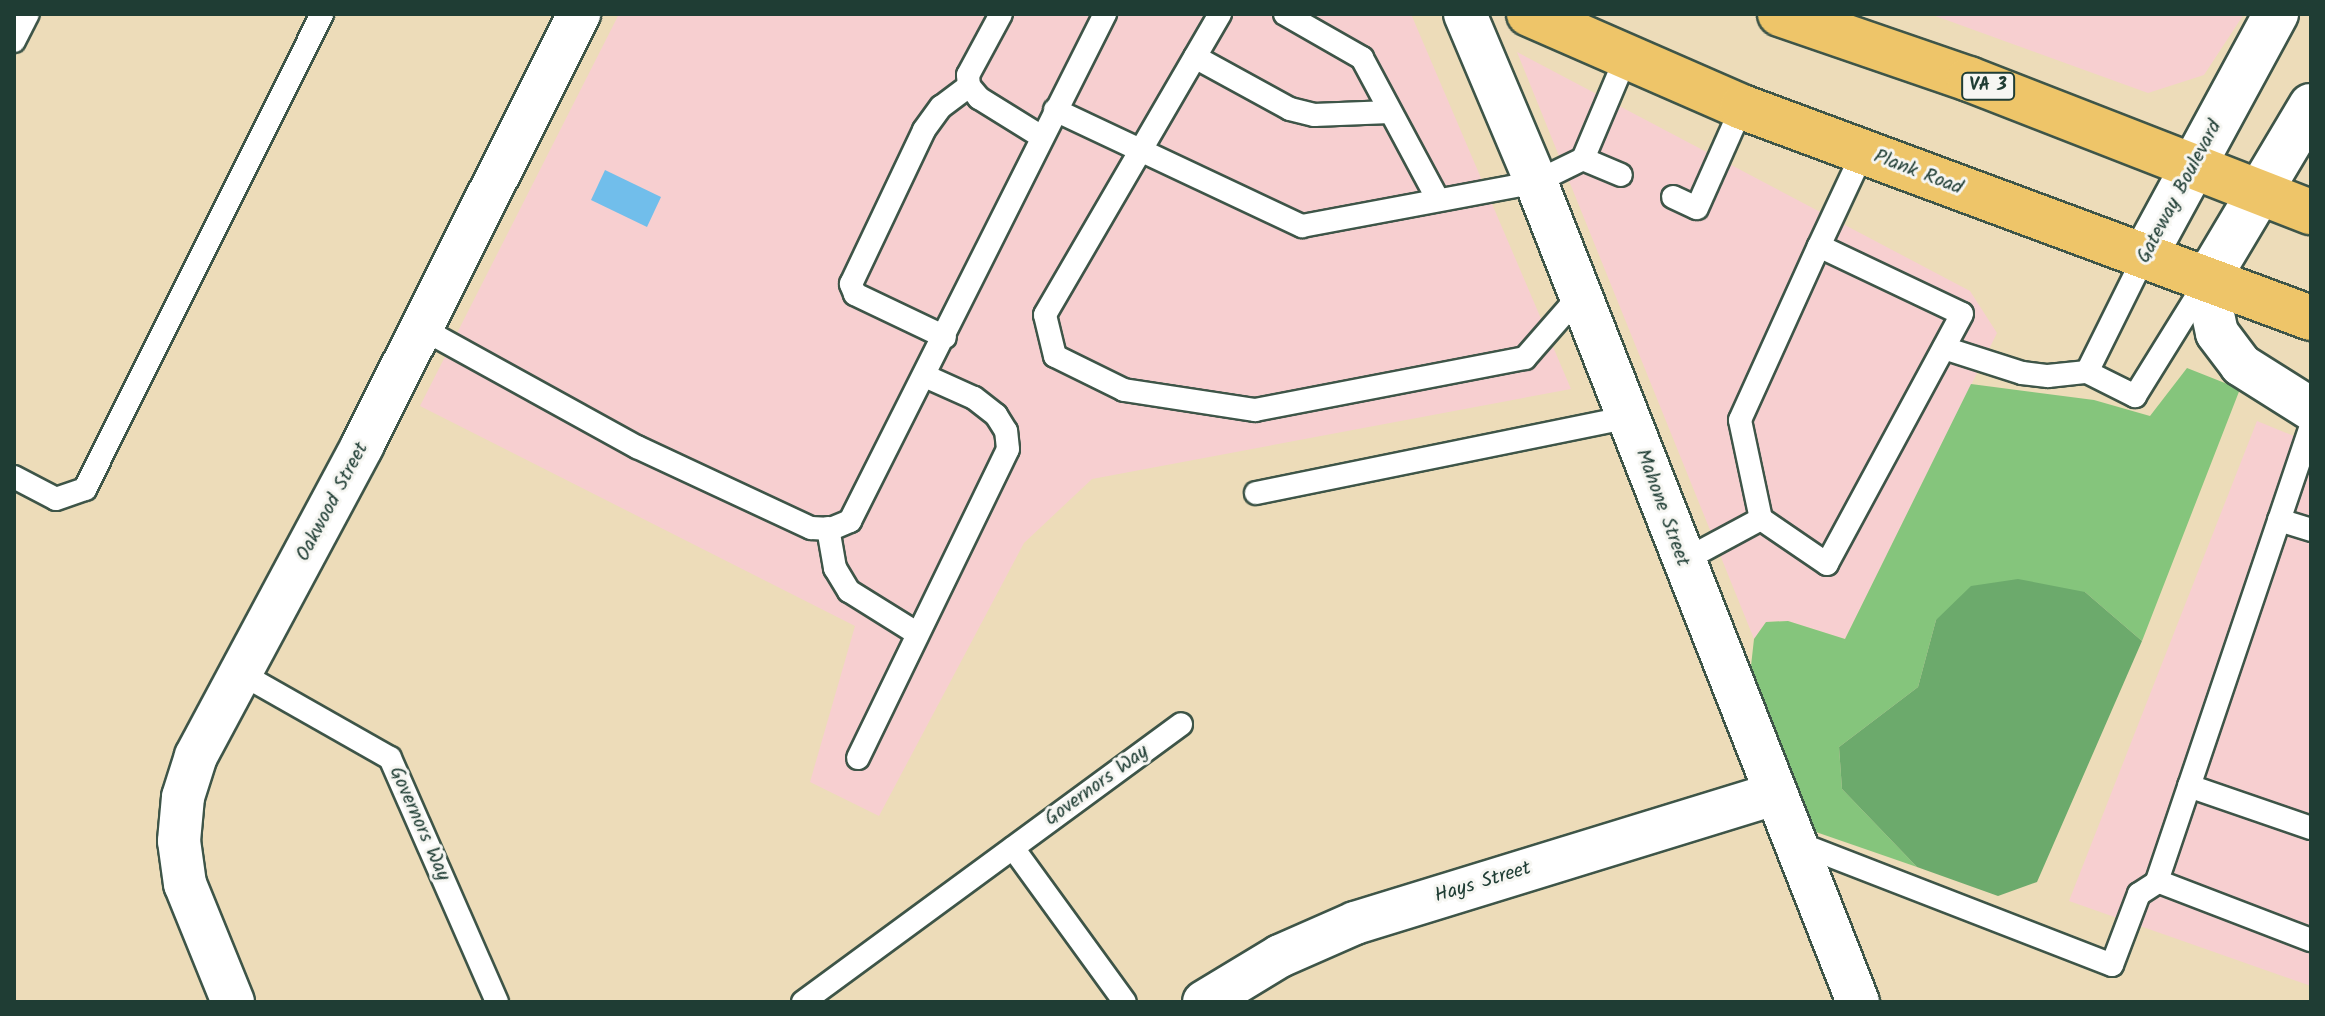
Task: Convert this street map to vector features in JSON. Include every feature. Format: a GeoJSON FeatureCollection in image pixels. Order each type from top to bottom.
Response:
{"type":"FeatureCollection","features":[{"type":"Feature","properties":{"kind":"highway","name":"Plank Road"},"geometry":{"type":"LineString","coordinates":[[1529,14],[1742,107],[2206,282],[2311,318]]}},
{"type":"Feature","properties":{"kind":"highway","name":"VA 3"},"geometry":{"type":"LineString","coordinates":[[1780,14],[1969,79],[2311,212]]}},
{"type":"Feature","properties":{"kind":"street","name":"Oakwood Street"},"geometry":{"type":"LineString","coordinates":[[233,1002],[185,884],[179,841],[183,797],[196,756],[242,674],[421,328],[579,14]]}},
{"type":"Feature","properties":{"kind":"street","name":"Mahone Street"},"geometry":{"type":"LineString","coordinates":[[1465,14],[1536,182],[1629,417],[1681,562],[1858,1002]]}},
{"type":"Feature","properties":{"kind":"street","name":"Gateway Boulevard"},"geometry":{"type":"LineString","coordinates":[[2144,257],[2276,14]]}},
{"type":"Feature","properties":{"kind":"street"},"geometry":{"type":"LineString","coordinates":[[2311,106],[2206,282],[2217,333],[2241,365],[2311,409]]}},
{"type":"Feature","properties":{"kind":"street","name":"Hays Street"},"geometry":{"type":"LineString","coordinates":[[1204,1002],[1280,956],[1355,923],[1775,794]]}},
{"type":"Feature","properties":{"kind":"lane"},"geometry":{"type":"LineString","coordinates":[[14,41],[28,14]]}},
{"type":"Feature","properties":{"kind":"lane"},"geometry":{"type":"LineString","coordinates":[[14,477],[56,499],[85,489],[322,14]]}},
{"type":"Feature","properties":{"kind":"lane"},"geometry":{"type":"LineString","coordinates":[[1001,14],[968,75],[969,86],[979,98],[1042,137]]}},
{"type":"Feature","properties":{"kind":"lane"},"geometry":{"type":"LineString","coordinates":[[421,328],[637,447],[811,528],[828,528],[850,521],[1105,14]]}},
{"type":"Feature","properties":{"kind":"lane"},"geometry":{"type":"LineString","coordinates":[[1220,14],[1045,315],[1055,356],[1124,390],[1255,410],[1525,358],[1580,295]]}},
{"type":"Feature","properties":{"kind":"lane"},"geometry":{"type":"LineString","coordinates":[[1285,14],[1362,58],[1438,200]]}},
{"type":"Feature","properties":{"kind":"lane"},"geometry":{"type":"LineString","coordinates":[[1195,57],[1290,109],[1314,115],[1390,112]]}},
{"type":"Feature","properties":{"kind":"lane"},"geometry":{"type":"LineString","coordinates":[[1055,110],[1302,226],[1536,182],[1583,159],[1626,57]]}},
{"type":"Feature","properties":{"kind":"lane"},"geometry":{"type":"LineString","coordinates":[[945,337],[855,294],[851,284],[924,130],[941,107],[969,86]]}},
{"type":"Feature","properties":{"kind":"lane"},"geometry":{"type":"LineString","coordinates":[[1673,197],[1697,208],[1742,107]]}},
{"type":"Feature","properties":{"kind":"lane"},"geometry":{"type":"LineString","coordinates":[[1819,246],[1962,314],[1827,564],[1761,519],[1740,420],[1819,246],[1863,152]]}},
{"type":"Feature","properties":{"kind":"lane"},"geometry":{"type":"LineString","coordinates":[[1583,159],[1621,175]]}},
{"type":"Feature","properties":{"kind":"lane","name":"Gateway Boulevard"},"geometry":{"type":"LineString","coordinates":[[2087,372],[2144,257]]}},
{"type":"Feature","properties":{"kind":"lane"},"geometry":{"type":"LineString","coordinates":[[1944,348],[2022,373],[2087,372],[2135,396],[2206,282]]}},
{"type":"Feature","properties":{"kind":"lane"},"geometry":{"type":"LineString","coordinates":[[858,758],[1008,449],[1006,431],[996,415],[974,398],[925,376]]}},
{"type":"Feature","properties":{"kind":"lane"},"geometry":{"type":"LineString","coordinates":[[1256,493],[1629,417]]}},
{"type":"Feature","properties":{"kind":"lane"},"geometry":{"type":"LineString","coordinates":[[1794,841],[2112,965],[2139,894],[2159,881],[2311,426]]}},
{"type":"Feature","properties":{"kind":"lane"},"geometry":{"type":"LineString","coordinates":[[1681,562],[1761,519]]}},
{"type":"Feature","properties":{"kind":"lane"},"geometry":{"type":"LineString","coordinates":[[2279,520],[2311,530]]}},
{"type":"Feature","properties":{"kind":"lane"},"geometry":{"type":"LineString","coordinates":[[828,528],[835,568],[849,591],[918,634]]}},
{"type":"Feature","properties":{"kind":"lane","name":"Governors Way"},"geometry":{"type":"LineString","coordinates":[[242,674],[390,758],[497,1002]]}},
{"type":"Feature","properties":{"kind":"lane","name":"Governors Way"},"geometry":{"type":"LineString","coordinates":[[803,1002],[1181,724]]}},
{"type":"Feature","properties":{"kind":"lane"},"geometry":{"type":"LineString","coordinates":[[2189,786],[2311,828]]}},
{"type":"Feature","properties":{"kind":"lane"},"geometry":{"type":"LineString","coordinates":[[1013,848],[1125,1002]]}},
{"type":"Feature","properties":{"kind":"lane"},"geometry":{"type":"LineString","coordinates":[[2159,881],[2311,940]]}},
{"type":"Feature","properties":{"kind":"shaded area"},"geometry":{"type":"Polygon","coordinates":[[[619,14],[1411,14],[1571,389],[1092,479],[1024,543],[879,816],[810,782],[855,626],[420,406],[619,14]]]}},
{"type":"Feature","properties":{"kind":"shaded area"},"geometry":{"type":"Polygon","coordinates":[[[1930,14],[2244,14],[2204,75],[2148,93],[1930,14]]]}},
{"type":"Feature","properties":{"kind":"shaded area"},"geometry":{"type":"Polygon","coordinates":[[[1517,52],[1970,291],[1997,333],[1845,639],[1788,621],[1766,622],[1754,639],[1517,52]]]}},
{"type":"Feature","properties":{"kind":"shaded area"},"geometry":{"type":"Polygon","coordinates":[[[2257,421],[2311,443],[2311,986],[2069,901],[2257,421]]]}},
{"type":"Feature","properties":{"kind":"green space"},"geometry":{"type":"Polygon","coordinates":[[[2187,368],[2240,389],[2142,641],[2085,592],[1936,620],[1918,687],[1839,747],[1842,789],[1917,867],[1813,831],[1751,666],[1754,639],[1766,622],[1788,621],[1845,639],[1971,384],[2094,400],[2150,416],[2187,368]]]}},
{"type":"Feature","properties":{"kind":"green space"},"geometry":{"type":"Polygon","coordinates":[[[2018,579],[2085,592],[2142,641],[2037,882],[1998,896],[1917,867],[1842,789],[1839,747],[1918,687],[1936,620],[1971,586],[2018,579]]]}},
{"type":"Feature","properties":{"kind":"water"},"geometry":{"type":"Polygon","coordinates":[[[605,170],[661,197],[647,227],[591,200],[605,170]]]}}]}
